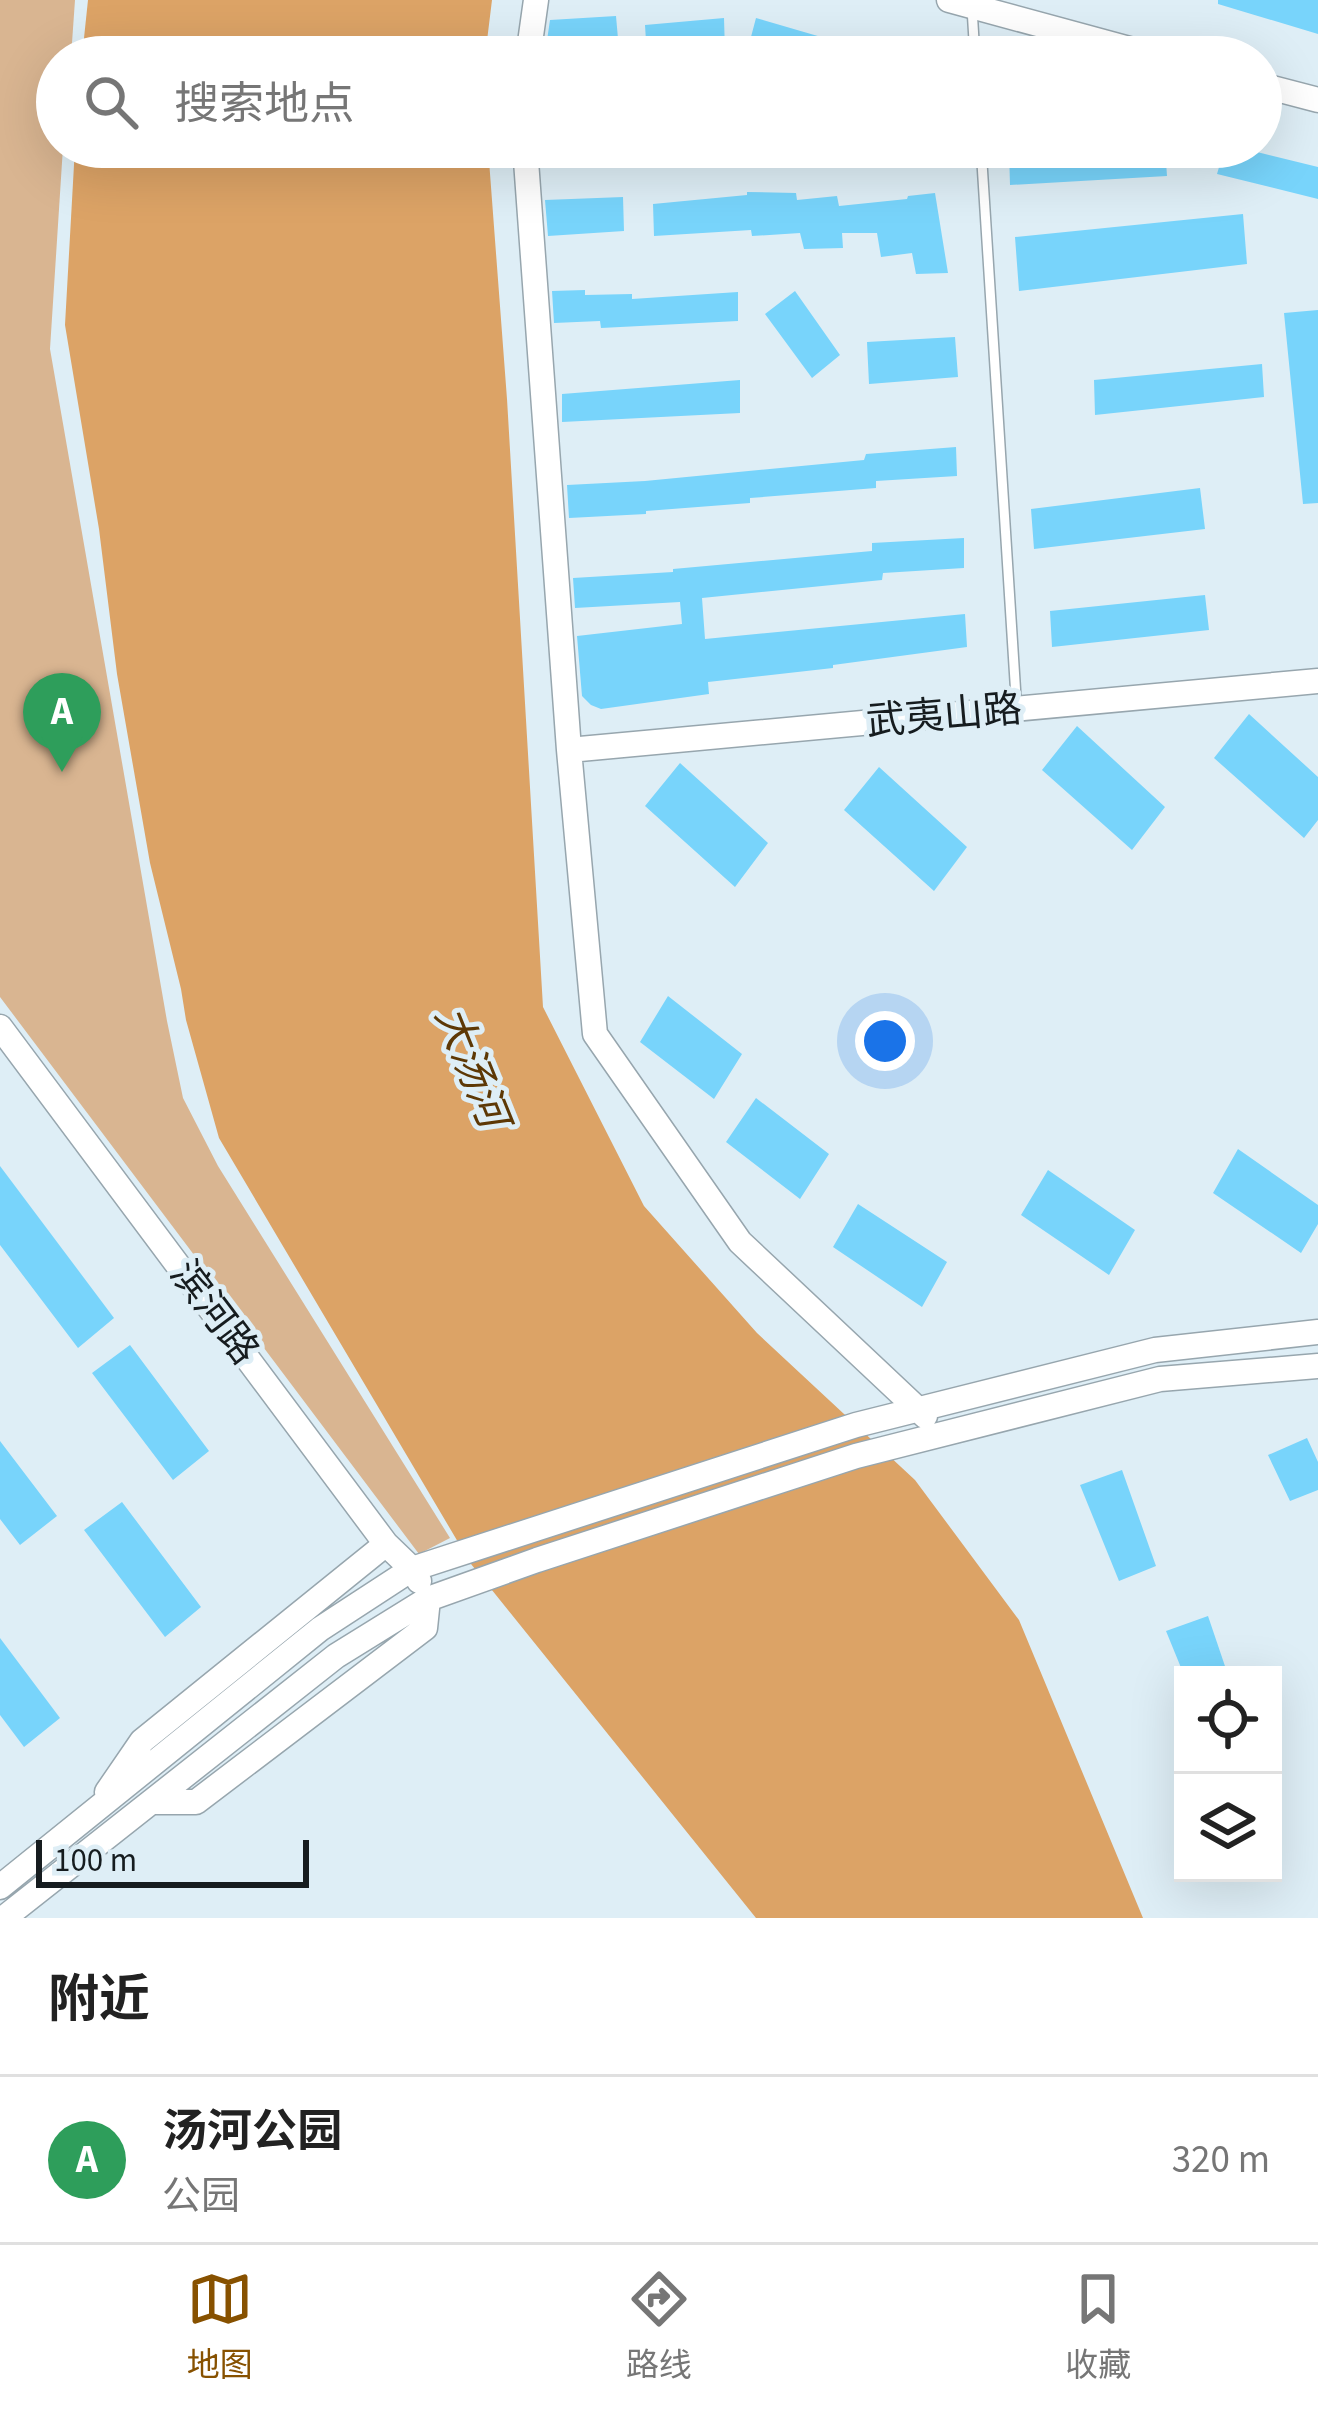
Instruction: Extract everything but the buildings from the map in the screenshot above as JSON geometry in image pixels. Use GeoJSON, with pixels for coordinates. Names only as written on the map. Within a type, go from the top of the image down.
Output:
{"type":"FeatureCollection","features":[{"type":"Feature","properties":{"kind":"street"},"geometry":{"type":"LineString","coordinates":[[531,36],[536,0]]}},
{"type":"Feature","properties":{"kind":"street"},"geometry":{"type":"LineString","coordinates":[[960,3],[1082,36]]}},
{"type":"Feature","properties":{"kind":"street"},"geometry":{"type":"LineString","coordinates":[[1282,91],[1318,100]]}},
{"type":"Feature","properties":{"kind":"street"},"geometry":{"type":"LineString","coordinates":[[527,168],[595,1034],[740,1242],[943,1435]]}},
{"type":"Feature","properties":{"kind":"street","name":"武夷山路"},"geometry":{"type":"LineString","coordinates":[[569,750],[1318,681]]}},
{"type":"Feature","properties":{"kind":"street","name":"滨河路"},"geometry":{"type":"LineString","coordinates":[[0,1027],[386,1544],[412,1569],[428,1599]]}},
{"type":"Feature","properties":{"kind":"street"},"geometry":{"type":"LineString","coordinates":[[0,1887],[320,1629],[412,1569],[856,1425],[1155,1350],[1318,1332]]}},
{"type":"Feature","properties":{"kind":"street"},"geometry":{"type":"LineString","coordinates":[[4,1918],[336,1656],[428,1599],[856,1456],[1160,1379],[1318,1366]]}},
{"type":"Feature","properties":{"kind":"street"},"geometry":{"type":"LineString","coordinates":[[88,1819],[142,1741],[386,1544]]}},
{"type":"Feature","properties":{"kind":"lane"},"geometry":{"type":"LineString","coordinates":[[960,3],[969,36]]}},
{"type":"Feature","properties":{"kind":"lane"},"geometry":{"type":"LineString","coordinates":[[982,168],[1016,697]]}},
{"type":"Feature","properties":{"kind":"shaded area"},"geometry":{"type":"Polygon","coordinates":[[[0,0],[75,0],[72,36],[36,36],[36,168],[62,168],[50,349],[183,1098],[218,1166],[450,1538],[419,1554],[0,997],[0,0]]]}},
{"type":"Feature","properties":{"kind":"water"},"geometry":{"type":"Polygon","coordinates":[[[88,0],[492,0],[488,36],[84,36],[88,0]]]}},
{"type":"Feature","properties":{"kind":"water","name":"大汤河"},"geometry":{"type":"Polygon","coordinates":[[[74,168],[490,168],[543,1007],[644,1206],[757,1333],[915,1480],[1019,1620],[1143,1918],[756,1918],[471,1564],[219,1138],[150,863],[65,325],[74,168]]]}},
{"type":"Feature","properties":{"kind":"place","name":"汤河公园"},"geometry":{"type":"Point","coordinates":[62,772]}}]}
